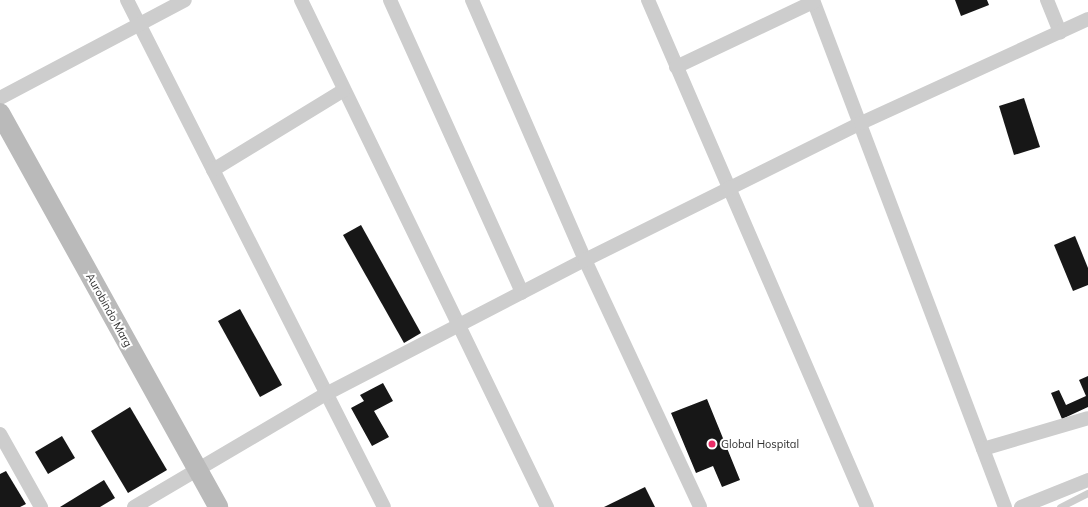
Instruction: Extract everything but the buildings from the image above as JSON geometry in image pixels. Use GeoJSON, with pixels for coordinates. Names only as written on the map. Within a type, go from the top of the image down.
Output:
{"type":"FeatureCollection","features":[{"type":"Feature","properties":{"kind":"street"},"geometry":{"type":"LineString","coordinates":[[127,0],[384,507]]}},
{"type":"Feature","properties":{"kind":"street"},"geometry":{"type":"LineString","coordinates":[[0,98],[185,0]]}},
{"type":"Feature","properties":{"kind":"street"},"geometry":{"type":"LineString","coordinates":[[301,0],[458,327],[548,507]]}},
{"type":"Feature","properties":{"kind":"street"},"geometry":{"type":"LineString","coordinates":[[390,0],[522,293]]}},
{"type":"Feature","properties":{"kind":"street"},"geometry":{"type":"LineString","coordinates":[[648,0],[867,507]]}},
{"type":"Feature","properties":{"kind":"street"},"geometry":{"type":"LineString","coordinates":[[1047,0],[1060,32]]}},
{"type":"Feature","properties":{"kind":"street"},"geometry":{"type":"LineString","coordinates":[[476,1],[585,260],[700,507]]}},
{"type":"Feature","properties":{"kind":"street"},"geometry":{"type":"LineString","coordinates":[[676,67],[813,1],[861,123],[1005,507]]}},
{"type":"Feature","properties":{"kind":"street"},"geometry":{"type":"LineString","coordinates":[[134,507],[326,394],[585,260],[728,187],[861,123],[1088,19]]}},
{"type":"Feature","properties":{"kind":"street"},"geometry":{"type":"LineString","coordinates":[[213,170],[344,90]]}},
{"type":"Feature","properties":{"kind":"street","name":"Aurobindo Marg"},"geometry":{"type":"LineString","coordinates":[[0,113],[218,507]]}},
{"type":"Feature","properties":{"kind":"street"},"geometry":{"type":"LineString","coordinates":[[983,449],[1088,418]]}},
{"type":"Feature","properties":{"kind":"street"},"geometry":{"type":"LineString","coordinates":[[0,434],[41,507]]}},
{"type":"Feature","properties":{"kind":"street"},"geometry":{"type":"LineString","coordinates":[[1021,507],[1088,480]]}},
{"type":"Feature","properties":{"kind":"lane"},"geometry":{"type":"LineString","coordinates":[[1060,507],[1088,493]]}},
{"type":"Feature","properties":{"kind":"place","name":"Global Hospital"},"geometry":{"type":"Point","coordinates":[712,444]}}]}
